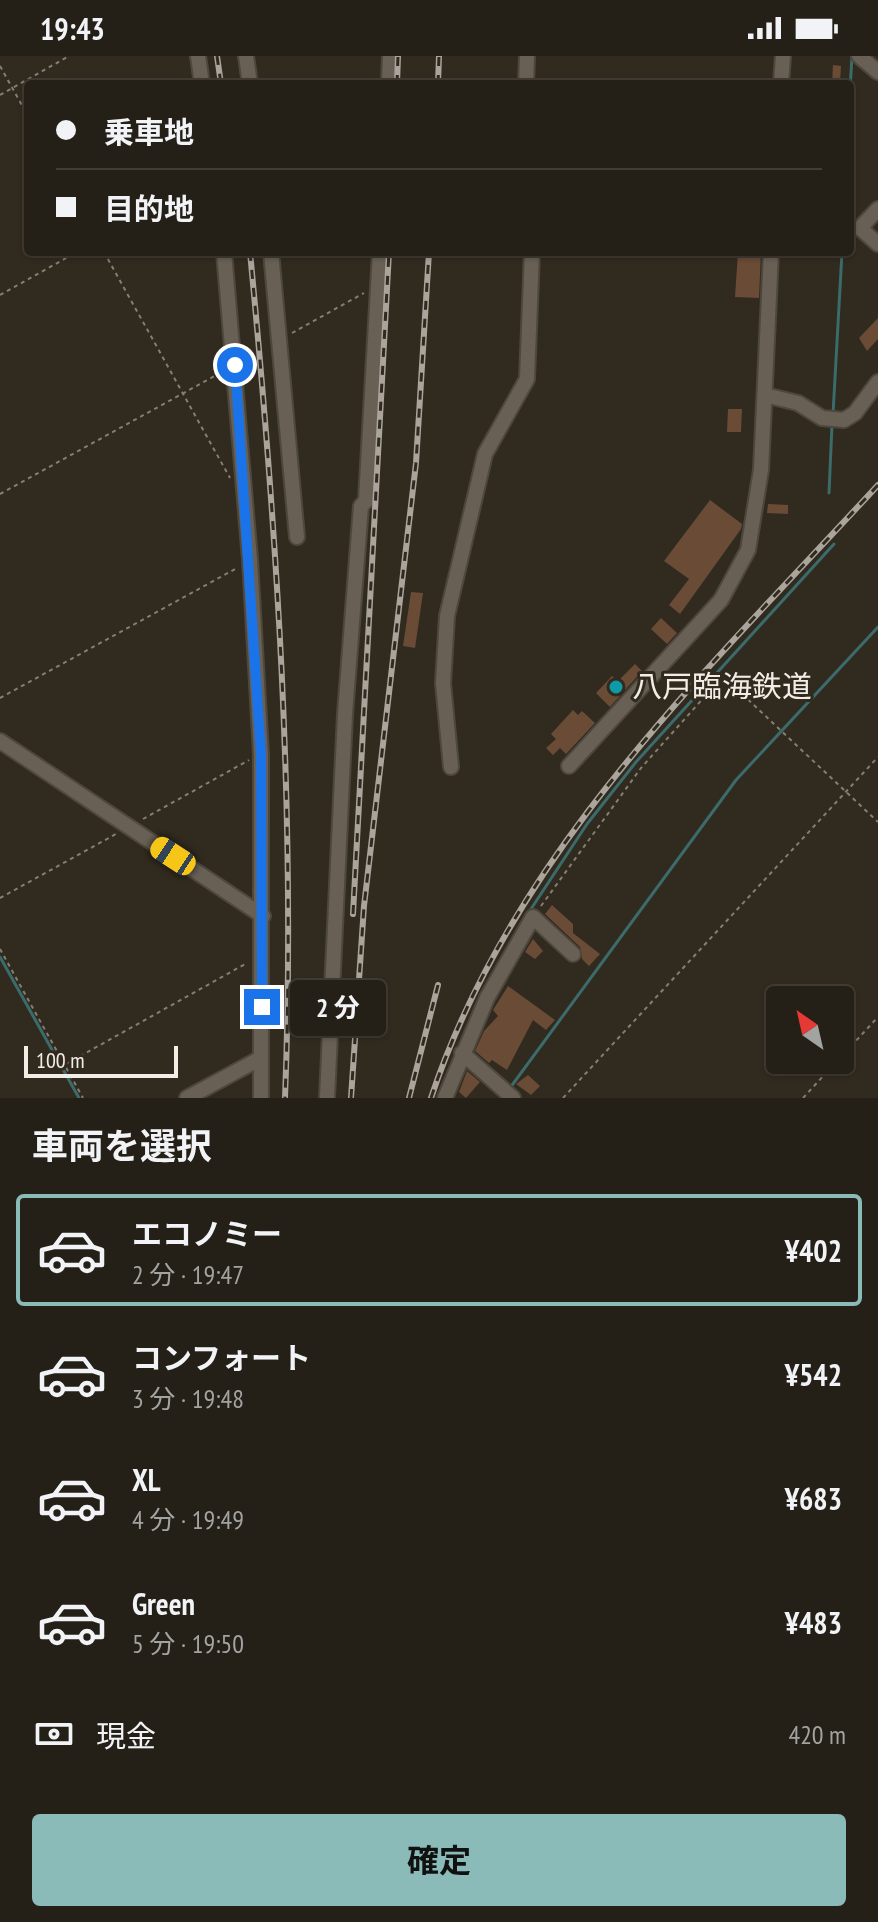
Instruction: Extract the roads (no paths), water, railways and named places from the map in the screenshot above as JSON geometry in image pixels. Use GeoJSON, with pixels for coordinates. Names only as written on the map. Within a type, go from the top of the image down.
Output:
{"type":"FeatureCollection","features":[{"type":"Feature","properties":{"kind":"street"},"geometry":{"type":"LineString","coordinates":[[198,56],[201,80]]}},
{"type":"Feature","properties":{"kind":"street"},"geometry":{"type":"LineString","coordinates":[[246,56],[249,80]]}},
{"type":"Feature","properties":{"kind":"street"},"geometry":{"type":"LineString","coordinates":[[389,80],[390,56]]}},
{"type":"Feature","properties":{"kind":"street"},"geometry":{"type":"LineString","coordinates":[[526,80],[527,56]]}},
{"type":"Feature","properties":{"kind":"street"},"geometry":{"type":"LineString","coordinates":[[781,80],[783,56]]}},
{"type":"Feature","properties":{"kind":"street"},"geometry":{"type":"LineString","coordinates":[[859,56],[878,72]]}},
{"type":"Feature","properties":{"kind":"street"},"geometry":{"type":"LineString","coordinates":[[878,209],[860,228],[878,244]]}},
{"type":"Feature","properties":{"kind":"street"},"geometry":{"type":"LineString","coordinates":[[224,256],[250,560],[261,754],[261,1098]]}},
{"type":"Feature","properties":{"kind":"street"},"geometry":{"type":"LineString","coordinates":[[271,256],[297,537]]}},
{"type":"Feature","properties":{"kind":"street"},"geometry":{"type":"LineString","coordinates":[[327,1098],[345,714],[361,506],[366,501],[380,256]]}},
{"type":"Feature","properties":{"kind":"street"},"geometry":{"type":"LineString","coordinates":[[451,767],[443,683],[447,616],[485,454],[527,379],[532,256]]}},
{"type":"Feature","properties":{"kind":"street"},"geometry":{"type":"LineString","coordinates":[[569,766],[721,600],[733,583],[748,550],[755,525],[771,256]]}},
{"type":"Feature","properties":{"kind":"street"},"geometry":{"type":"LineString","coordinates":[[765,395],[798,403],[822,418],[844,420],[855,413],[878,382]]}},
{"type":"Feature","properties":{"kind":"street"},"geometry":{"type":"LineString","coordinates":[[0,741],[263,916]]}},
{"type":"Feature","properties":{"kind":"street"},"geometry":{"type":"LineString","coordinates":[[445,1098],[487,998],[533,917],[573,954]]}},
{"type":"Feature","properties":{"kind":"street"},"geometry":{"type":"LineString","coordinates":[[462,1053],[513,1098]]}},
{"type":"Feature","properties":{"kind":"street"},"geometry":{"type":"LineString","coordinates":[[187,1098],[261,1058]]}},
{"type":"Feature","properties":{"kind":"waterway"},"geometry":{"type":"LineString","coordinates":[[851,80],[852,56]]}},
{"type":"Feature","properties":{"kind":"waterway"},"geometry":{"type":"LineString","coordinates":[[833,414],[842,256]]}},
{"type":"Feature","properties":{"kind":"waterway"},"geometry":{"type":"LineString","coordinates":[[829,493],[832,425]]}},
{"type":"Feature","properties":{"kind":"waterway"},"geometry":{"type":"LineString","coordinates":[[527,915],[587,824],[636,762],[834,544]]}},
{"type":"Feature","properties":{"kind":"waterway"},"geometry":{"type":"LineString","coordinates":[[510,1088],[736,780],[878,627]]}},
{"type":"Feature","properties":{"kind":"waterway"},"geometry":{"type":"LineString","coordinates":[[497,967],[511,942]]}},
{"type":"Feature","properties":{"kind":"waterway"},"geometry":{"type":"LineString","coordinates":[[0,957],[79,1098]]}},
{"type":"Feature","properties":{"kind":"waterway"},"geometry":{"type":"LineString","coordinates":[[442,1087],[478,1002]]}},
{"type":"Feature","properties":{"kind":"railway"},"geometry":{"type":"LineString","coordinates":[[217,56],[220,80]]}},
{"type":"Feature","properties":{"kind":"railway"},"geometry":{"type":"LineString","coordinates":[[397,80],[398,56]]}},
{"type":"Feature","properties":{"kind":"railway"},"geometry":{"type":"LineString","coordinates":[[438,80],[439,56]]}},
{"type":"Feature","properties":{"kind":"railway"},"geometry":{"type":"LineString","coordinates":[[250,256],[282,674],[288,886],[285,1098]]}},
{"type":"Feature","properties":{"kind":"railway"},"geometry":{"type":"LineString","coordinates":[[353,914],[389,256]]}},
{"type":"Feature","properties":{"kind":"railway"},"geometry":{"type":"LineString","coordinates":[[351,1098],[364,906],[416,463],[429,256]]}},
{"type":"Feature","properties":{"kind":"railway"},"geometry":{"type":"LineString","coordinates":[[431,1098],[466,1009],[511,925],[563,845],[621,769],[683,696],[878,485]]}},
{"type":"Feature","properties":{"kind":"railway"},"geometry":{"type":"LineString","coordinates":[[409,1098],[438,985]]}},
{"type":"Feature","properties":{"kind":"place","name":"八戸臨海鉄道"},"geometry":{"type":"Point","coordinates":[616,687]}}]}
